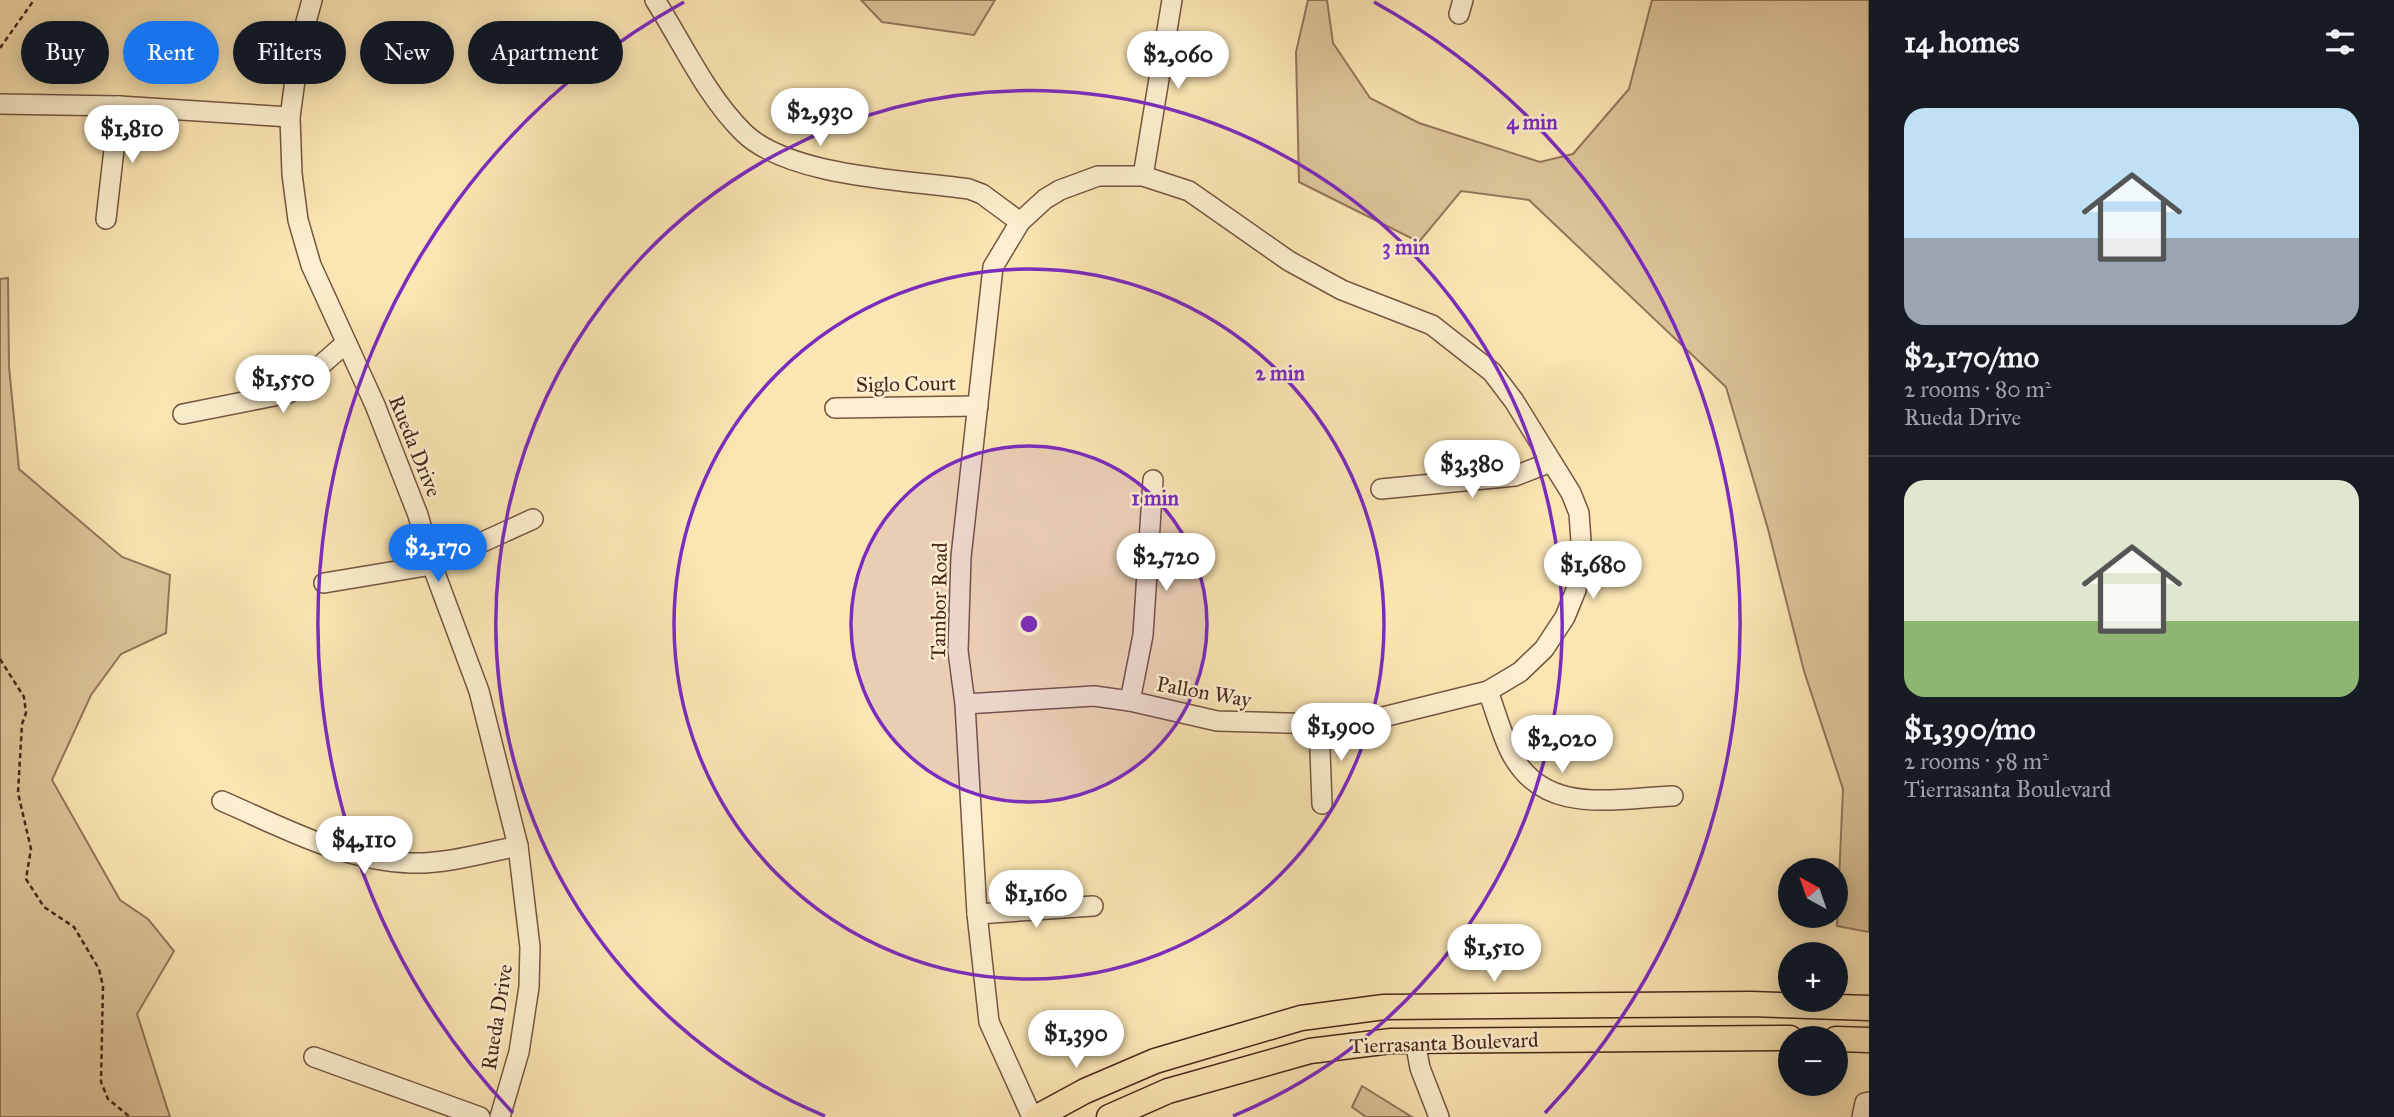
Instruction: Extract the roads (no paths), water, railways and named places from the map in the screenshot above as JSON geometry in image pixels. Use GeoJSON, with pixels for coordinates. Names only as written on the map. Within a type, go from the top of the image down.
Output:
{"type":"FeatureCollection","features":[{"type":"Feature","properties":{"kind":"main road","name":"Tierrasanta Boulevard"},"geometry":{"type":"LineString","coordinates":[[1034,1117],[1154,1060],[1301,1018],[1329,1014],[1411,1007],[1751,1004],[1869,1007]]}},
{"type":"Feature","properties":{"kind":"main road","name":"Tierrasanta Boulevard"},"geometry":{"type":"LineString","coordinates":[[1109,1117],[1168,1091],[1310,1051],[1415,1041],[1778,1038]]}},
{"type":"Feature","properties":{"kind":"main road"},"geometry":{"type":"LineString","coordinates":[[1848,1039],[1869,1040]]}},
{"type":"Feature","properties":{"kind":"street","name":"Rueda Drive"},"geometry":{"type":"LineString","coordinates":[[312,0],[298,56],[290,117],[292,174],[298,220],[311,265],[418,515],[432,565],[479,691],[518,846],[530,947],[529,987],[519,1052],[500,1117]]}},
{"type":"Feature","properties":{"kind":"street"},"geometry":{"type":"LineString","coordinates":[[655,0],[719,103],[745,134],[770,151],[818,169],[969,189],[982,194],[1020,222]]}},
{"type":"Feature","properties":{"kind":"street"},"geometry":{"type":"LineString","coordinates":[[1143,176],[1172,0]]}},
{"type":"Feature","properties":{"kind":"street"},"geometry":{"type":"LineString","coordinates":[[0,104],[119,106],[290,117]]}},
{"type":"Feature","properties":{"kind":"street"},"geometry":{"type":"LineString","coordinates":[[106,219],[119,106]]}},
{"type":"Feature","properties":{"kind":"street","name":"Tambor Road"},"geometry":{"type":"LineString","coordinates":[[1034,1117],[989,1022],[977,914],[965,704],[958,651],[961,556],[993,267],[1020,222],[1060,190],[1098,176],[1143,176]]}},
{"type":"Feature","properties":{"kind":"street","name":"Pallon Way"},"geometry":{"type":"LineString","coordinates":[[965,704],[1094,696],[1130,701],[1217,722],[1363,722],[1488,691],[1520,671],[1544,649],[1565,617],[1576,590],[1583,556],[1579,513],[1514,401],[1492,372],[1432,325],[1342,289],[1289,261],[1189,191],[1143,176]]}},
{"type":"Feature","properties":{"kind":"street"},"geometry":{"type":"LineString","coordinates":[[183,414],[289,393],[346,343]]}},
{"type":"Feature","properties":{"kind":"street","name":"Siglo Court"},"geometry":{"type":"LineString","coordinates":[[835,408],[978,406]]}},
{"type":"Feature","properties":{"kind":"street"},"geometry":{"type":"LineString","coordinates":[[1381,489],[1515,476],[1551,462]]}},
{"type":"Feature","properties":{"kind":"street"},"geometry":{"type":"LineString","coordinates":[[1130,701],[1143,635],[1153,480]]}},
{"type":"Feature","properties":{"kind":"street"},"geometry":{"type":"LineString","coordinates":[[324,583],[432,565],[533,519]]}},
{"type":"Feature","properties":{"kind":"street"},"geometry":{"type":"LineString","coordinates":[[1488,691],[1511,752],[1530,778],[1545,791],[1571,799],[1673,796]]}},
{"type":"Feature","properties":{"kind":"street"},"geometry":{"type":"LineString","coordinates":[[1319,724],[1322,804]]}},
{"type":"Feature","properties":{"kind":"street"},"geometry":{"type":"LineString","coordinates":[[222,801],[348,853],[410,863],[440,861],[518,846]]}},
{"type":"Feature","properties":{"kind":"street"},"geometry":{"type":"LineString","coordinates":[[977,914],[1093,906]]}},
{"type":"Feature","properties":{"kind":"street"},"geometry":{"type":"LineString","coordinates":[[1415,1041],[1420,1068],[1439,1117]]}},
{"type":"Feature","properties":{"kind":"street"},"geometry":{"type":"LineString","coordinates":[[314,1057],[480,1117]]}},
{"type":"Feature","properties":{"kind":"street"},"geometry":{"type":"LineString","coordinates":[[1862,1117],[1865,1102],[1869,1102]]}}]}
